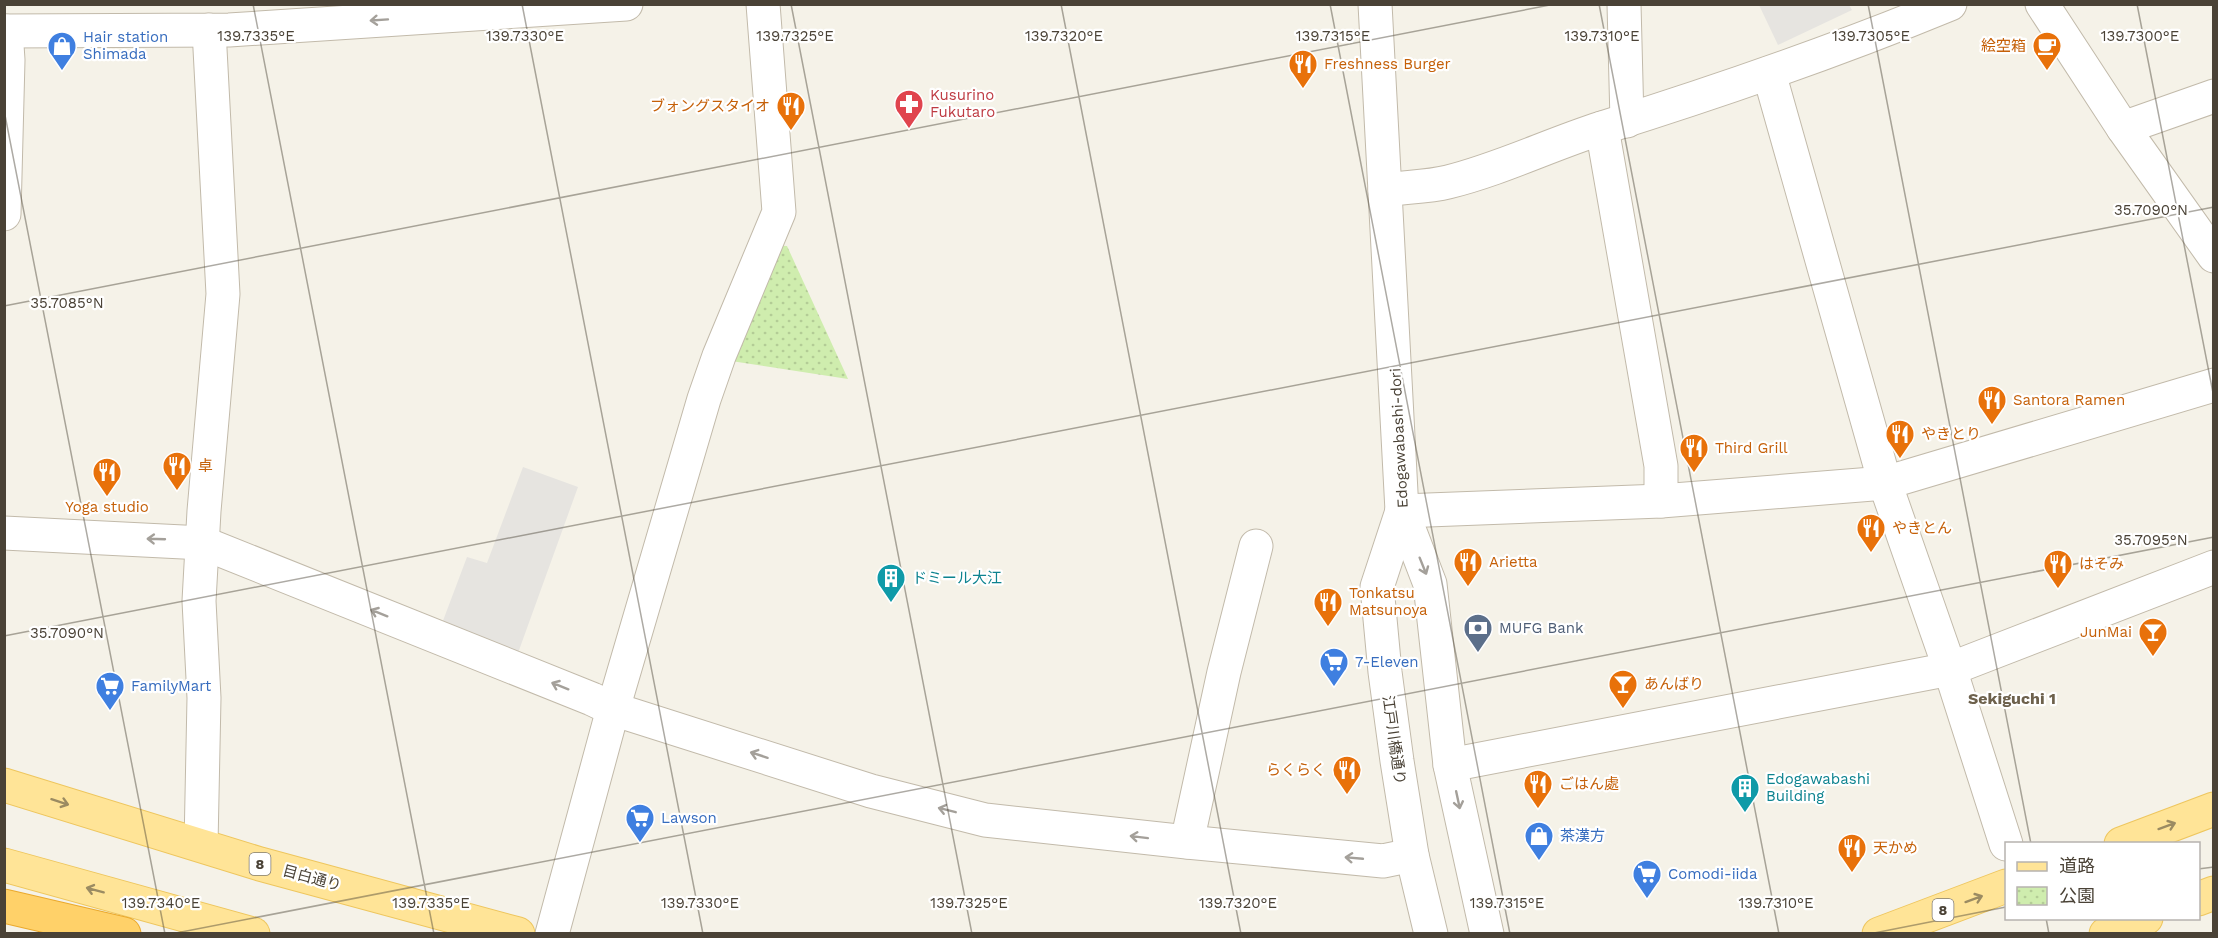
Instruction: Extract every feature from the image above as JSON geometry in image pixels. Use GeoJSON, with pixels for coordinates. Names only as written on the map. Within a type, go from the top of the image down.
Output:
{"type":"FeatureCollection","features":[{"type":"Feature","properties":{"kind":"highway"},"geometry":{"type":"LineString","coordinates":[[4,906],[124,933]]}},
{"type":"Feature","properties":{"kind":"main road","name":"目白通り"},"geometry":{"type":"LineString","coordinates":[[4,784],[260,864],[518,933]]}},
{"type":"Feature","properties":{"kind":"main road"},"geometry":{"type":"LineString","coordinates":[[2124,842],[2214,809]]}},
{"type":"Feature","properties":{"kind":"main road"},"geometry":{"type":"LineString","coordinates":[[4,865],[253,933]]}},
{"type":"Feature","properties":{"kind":"main road","name":"8"},"geometry":{"type":"LineString","coordinates":[[1879,933],[2005,887]]}},
{"type":"Feature","properties":{"kind":"main road"},"geometry":{"type":"LineString","coordinates":[[2200,899],[2214,893]]}},
{"type":"Feature","properties":{"kind":"main road"},"geometry":{"type":"LineString","coordinates":[[2106,933],[2141,920]]}},
{"type":"Feature","properties":{"kind":"street"},"geometry":{"type":"LineString","coordinates":[[4,214],[8,60],[5,31],[417,11],[626,4]]}},
{"type":"Feature","properties":{"kind":"street"},"geometry":{"type":"LineString","coordinates":[[552,933],[614,709],[705,399],[719,356],[778,212],[763,4]]}},
{"type":"Feature","properties":{"kind":"street","name":"Edogawabashi-dori"},"geometry":{"type":"LineString","coordinates":[[1375,4],[1402,512],[1430,584],[1450,765],[1487,933]]}},
{"type":"Feature","properties":{"kind":"street"},"geometry":{"type":"LineString","coordinates":[[1624,4],[1615,125],[1661,466],[1661,501]]}},
{"type":"Feature","properties":{"kind":"street"},"geometry":{"type":"LineString","coordinates":[[1384,189],[1446,183],[1874,36],[1950,4]]}},
{"type":"Feature","properties":{"kind":"street"},"geometry":{"type":"LineString","coordinates":[[2042,4],[2123,128],[2214,256]]}},
{"type":"Feature","properties":{"kind":"street"},"geometry":{"type":"LineString","coordinates":[[201,845],[204,698],[199,601],[223,294],[223,22]]}},
{"type":"Feature","properties":{"kind":"street"},"geometry":{"type":"LineString","coordinates":[[1769,73],[1885,483],[1950,669],[2006,842]]}},
{"type":"Feature","properties":{"kind":"street"},"geometry":{"type":"LineString","coordinates":[[2123,128],[2214,96]]}},
{"type":"Feature","properties":{"kind":"street"},"geometry":{"type":"LineString","coordinates":[[1402,512],[1661,501],[1885,483],[2214,385]]}},
{"type":"Feature","properties":{"kind":"street","name":"江戸川橋通り"},"geometry":{"type":"LineString","coordinates":[[1402,512],[1377,587],[1385,672],[1412,855],[1431,933]]}},
{"type":"Feature","properties":{"kind":"street"},"geometry":{"type":"LineString","coordinates":[[4,533],[203,543],[582,694],[614,709],[871,791],[985,820],[1383,861],[1412,855]]}},
{"type":"Feature","properties":{"kind":"street"},"geometry":{"type":"LineString","coordinates":[[1187,842],[1224,672],[1256,546]]}},
{"type":"Feature","properties":{"kind":"street"},"geometry":{"type":"LineString","coordinates":[[1450,765],[1950,669],[2214,567]]}},
{"type":"Feature","properties":{"kind":"green space"},"geometry":{"type":"Polygon","coordinates":[[[768,245],[787,246],[848,379],[731,361],[768,245]]]}},
{"type":"Feature","properties":{"kind":"shaded area"},"geometry":{"type":"Polygon","coordinates":[[[1759,5],[1849,5],[1852,10],[1778,45],[1759,5]]]}},
{"type":"Feature","properties":{"kind":"shaded area"},"geometry":{"type":"Polygon","coordinates":[[[523,467],[578,487],[518,653],[441,626],[467,557],[487,563],[523,467]]]}},
{"type":"Feature","properties":{"kind":"place","name":"Hair station Shimada"},"geometry":{"type":"Point","coordinates":[62,72]}},
{"type":"Feature","properties":{"kind":"place","name":"絵空箱"},"geometry":{"type":"Point","coordinates":[2047,72]}},
{"type":"Feature","properties":{"kind":"place","name":"Freshness Burger"},"geometry":{"type":"Point","coordinates":[1303,90]}},
{"type":"Feature","properties":{"kind":"place","name":"Kusurino Fukutaro"},"geometry":{"type":"Point","coordinates":[909,130]}},
{"type":"Feature","properties":{"kind":"place","name":"ブォングスタイオ"},"geometry":{"type":"Point","coordinates":[791,132]}},
{"type":"Feature","properties":{"kind":"place","name":"Santora Ramen"},"geometry":{"type":"Point","coordinates":[1992,426]}},
{"type":"Feature","properties":{"kind":"place","name":"やきとり"},"geometry":{"type":"Point","coordinates":[1900,460]}},
{"type":"Feature","properties":{"kind":"place","name":"Third Grill"},"geometry":{"type":"Point","coordinates":[1694,474]}},
{"type":"Feature","properties":{"kind":"place","name":"卓"},"geometry":{"type":"Point","coordinates":[177,492]}},
{"type":"Feature","properties":{"kind":"place","name":"Yoga studio"},"geometry":{"type":"Point","coordinates":[107,498]}},
{"type":"Feature","properties":{"kind":"place","name":"やきとん"},"geometry":{"type":"Point","coordinates":[1871,554]}},
{"type":"Feature","properties":{"kind":"place","name":"Arietta"},"geometry":{"type":"Point","coordinates":[1468,588]}},
{"type":"Feature","properties":{"kind":"place","name":"はそみ"},"geometry":{"type":"Point","coordinates":[2058,590]}},
{"type":"Feature","properties":{"kind":"place","name":"ドミール大江"},"geometry":{"type":"Point","coordinates":[891,604]}},
{"type":"Feature","properties":{"kind":"place","name":"Tonkatsu Matsunoya"},"geometry":{"type":"Point","coordinates":[1328,628]}},
{"type":"Feature","properties":{"kind":"place","name":"MUFG Bank"},"geometry":{"type":"Point","coordinates":[1478,654]}},
{"type":"Feature","properties":{"kind":"place","name":"JunMai"},"geometry":{"type":"Point","coordinates":[2153,658]}},
{"type":"Feature","properties":{"kind":"place","name":"7-Eleven"},"geometry":{"type":"Point","coordinates":[1334,688]}},
{"type":"Feature","properties":{"kind":"place","name":"あんばり"},"geometry":{"type":"Point","coordinates":[1623,710]}},
{"type":"Feature","properties":{"kind":"place","name":"FamilyMart"},"geometry":{"type":"Point","coordinates":[110,712]}},
{"type":"Feature","properties":{"kind":"place","name":"らくらく"},"geometry":{"type":"Point","coordinates":[1347,796]}},
{"type":"Feature","properties":{"kind":"place","name":"ごはん處"},"geometry":{"type":"Point","coordinates":[1538,810]}},
{"type":"Feature","properties":{"kind":"place","name":"Edogawabashi Building"},"geometry":{"type":"Point","coordinates":[1745,814]}},
{"type":"Feature","properties":{"kind":"place","name":"Lawson"},"geometry":{"type":"Point","coordinates":[640,844]}},
{"type":"Feature","properties":{"kind":"place","name":"茶漢方"},"geometry":{"type":"Point","coordinates":[1539,862]}},
{"type":"Feature","properties":{"kind":"place","name":"天かめ"},"geometry":{"type":"Point","coordinates":[1852,874]}},
{"type":"Feature","properties":{"kind":"place","name":"Comodi-iida"},"geometry":{"type":"Point","coordinates":[1647,900]}},
{"type":"Feature","properties":{"kind":"district","name":"Sekiguchi 1"},"geometry":{"type":"Point","coordinates":[2012,698]}}]}
